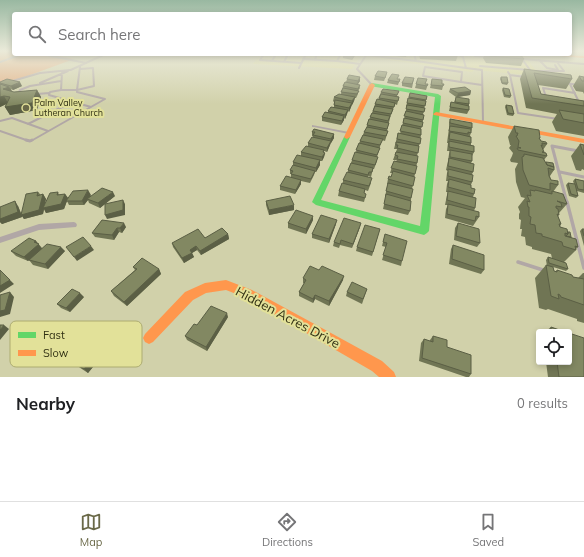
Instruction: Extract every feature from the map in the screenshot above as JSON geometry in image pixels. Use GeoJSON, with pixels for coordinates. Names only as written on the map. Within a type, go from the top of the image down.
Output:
{"type":"FeatureCollection","features":[{"type":"Feature","properties":{"kind":"main road"},"geometry":{"type":"LineString","coordinates":[[372,85],[438,96],[436,114],[424,231],[316,202],[372,85]]}},
{"type":"Feature","properties":{"kind":"main road"},"geometry":{"type":"LineString","coordinates":[[436,114],[584,141]]}},
{"type":"Feature","properties":{"kind":"main road","name":"Hidden Acres Drive"},"geometry":{"type":"LineString","coordinates":[[149,338],[190,296],[205,288],[226,286],[248,293],[327,337],[377,366],[389,377]]}},
{"type":"Feature","properties":{"kind":"street"},"geometry":{"type":"LineString","coordinates":[[70,70],[75,69]]}},
{"type":"Feature","properties":{"kind":"street"},"geometry":{"type":"LineString","coordinates":[[314,126],[349,133]]}},
{"type":"Feature","properties":{"kind":"street"},"geometry":{"type":"LineString","coordinates":[[0,240],[39,227],[74,225]]}},
{"type":"Feature","properties":{"kind":"lane"},"geometry":{"type":"LineString","coordinates":[[77,90],[80,69]]}},
{"type":"Feature","properties":{"kind":"lane"},"geometry":{"type":"LineString","coordinates":[[35,94],[61,90],[77,90],[94,86],[93,69]]}},
{"type":"Feature","properties":{"kind":"lane"},"geometry":{"type":"LineString","coordinates":[[357,69],[358,72],[372,85]]}},
{"type":"Feature","properties":{"kind":"lane"},"geometry":{"type":"LineString","coordinates":[[425,69],[423,76],[482,85]]}},
{"type":"Feature","properties":{"kind":"lane"},"geometry":{"type":"LineString","coordinates":[[437,69],[462,72],[461,82]]}},
{"type":"Feature","properties":{"kind":"lane"},"geometry":{"type":"LineString","coordinates":[[471,69],[482,70],[482,122]]}},
{"type":"Feature","properties":{"kind":"lane"},"geometry":{"type":"LineString","coordinates":[[512,69],[564,71],[564,69]]}},
{"type":"Feature","properties":{"kind":"lane"},"geometry":{"type":"LineString","coordinates":[[547,69],[558,70],[557,69]]}},
{"type":"Feature","properties":{"kind":"lane"},"geometry":{"type":"LineString","coordinates":[[36,85],[70,70]]}},
{"type":"Feature","properties":{"kind":"lane"},"geometry":{"type":"LineString","coordinates":[[5,84],[40,73],[70,70]]}},
{"type":"Feature","properties":{"kind":"lane"},"geometry":{"type":"LineString","coordinates":[[530,70],[532,74]]}},
{"type":"Feature","properties":{"kind":"lane"},"geometry":{"type":"LineString","coordinates":[[508,72],[510,75],[518,113],[561,120]]}},
{"type":"Feature","properties":{"kind":"lane"},"geometry":{"type":"LineString","coordinates":[[61,90],[62,73]]}},
{"type":"Feature","properties":{"kind":"lane"},"geometry":{"type":"LineString","coordinates":[[510,75],[525,77]]}},
{"type":"Feature","properties":{"kind":"lane"},"geometry":{"type":"LineString","coordinates":[[20,96],[18,94],[21,89],[61,81]]}},
{"type":"Feature","properties":{"kind":"lane"},"geometry":{"type":"LineString","coordinates":[[562,82],[584,86]]}},
{"type":"Feature","properties":{"kind":"lane"},"geometry":{"type":"LineString","coordinates":[[570,84],[580,104]]}},
{"type":"Feature","properties":{"kind":"lane"},"geometry":{"type":"LineString","coordinates":[[548,103],[543,88],[575,93]]}},
{"type":"Feature","properties":{"kind":"lane"},"geometry":{"type":"LineString","coordinates":[[0,131],[30,141],[105,99],[77,92],[77,90]]}},
{"type":"Feature","properties":{"kind":"lane"},"geometry":{"type":"LineString","coordinates":[[49,93],[50,96],[91,107]]}},
{"type":"Feature","properties":{"kind":"lane"},"geometry":{"type":"LineString","coordinates":[[28,124],[72,102]]}},
{"type":"Feature","properties":{"kind":"lane"},"geometry":{"type":"LineString","coordinates":[[0,121],[12,118],[48,131]]}},
{"type":"Feature","properties":{"kind":"lane"},"geometry":{"type":"LineString","coordinates":[[584,152],[552,146],[584,268]]}},
{"type":"Feature","properties":{"kind":"lane"},"geometry":{"type":"LineString","coordinates":[[560,172],[584,177]]}},
{"type":"Feature","properties":{"kind":"lane"},"geometry":{"type":"LineString","coordinates":[[518,262],[548,271]]}},
{"type":"Feature","properties":{"kind":"shaded area"},"geometry":{"type":"Polygon","coordinates":[[[0,69],[48,69],[0,86],[0,69]]]}},
{"type":"Feature","properties":{"kind":"shaded area"},"geometry":{"type":"Polygon","coordinates":[[[448,69],[534,69],[540,76],[474,70],[472,72],[448,69]]]}},
{"type":"Feature","properties":{"kind":"building"},"geometry":{"type":"Polygon","coordinates":[[[524,69],[571,75],[572,79],[534,73],[541,94],[584,101],[584,106],[532,98],[524,69]]]}},
{"type":"Feature","properties":{"kind":"building"},"geometry":{"type":"Polygon","coordinates":[[[378,71],[387,72],[385,78],[375,76],[378,71]]]}},
{"type":"Feature","properties":{"kind":"building"},"geometry":{"type":"Polygon","coordinates":[[[392,74],[399,75],[397,79],[400,79],[399,82],[388,80],[392,74]]]}},
{"type":"Feature","properties":{"kind":"building"},"geometry":{"type":"Polygon","coordinates":[[[349,75],[360,77],[358,81],[347,79],[349,75]]]}},
{"type":"Feature","properties":{"kind":"building"},"geometry":{"type":"Polygon","coordinates":[[[579,76],[584,77],[584,81],[582,81],[579,76]]]}},
{"type":"Feature","properties":{"kind":"building"},"geometry":{"type":"Polygon","coordinates":[[[405,77],[414,78],[412,84],[402,83],[405,77]]]}},
{"type":"Feature","properties":{"kind":"building"},"geometry":{"type":"Polygon","coordinates":[[[501,77],[507,77],[508,83],[502,83],[501,77]]]}},
{"type":"Feature","properties":{"kind":"building"},"geometry":{"type":"Polygon","coordinates":[[[418,78],[427,79],[425,84],[428,84],[427,86],[416,84],[418,78]]]}},
{"type":"Feature","properties":{"kind":"building"},"geometry":{"type":"Polygon","coordinates":[[[7,79],[20,82],[11,86],[0,83],[7,79]]]}},
{"type":"Feature","properties":{"kind":"building"},"geometry":{"type":"Polygon","coordinates":[[[432,79],[442,80],[442,84],[444,84],[443,86],[431,85],[432,79]]]}},
{"type":"Feature","properties":{"kind":"building"},"geometry":{"type":"Polygon","coordinates":[[[345,82],[360,85],[358,89],[343,86],[345,82]]]}},
{"type":"Feature","properties":{"kind":"building"},"geometry":{"type":"Polygon","coordinates":[[[0,84],[9,87],[3,89],[14,92],[37,90],[32,103],[5,107],[10,97],[0,97],[0,84]]]}},
{"type":"Feature","properties":{"kind":"building"},"geometry":{"type":"Polygon","coordinates":[[[465,87],[471,91],[458,93],[450,89],[465,87]]]}},
{"type":"Feature","properties":{"kind":"building"},"geometry":{"type":"Polygon","coordinates":[[[343,88],[359,91],[357,94],[341,92],[343,88]]]}},
{"type":"Feature","properties":{"kind":"building"},"geometry":{"type":"Polygon","coordinates":[[[503,88],[509,89],[511,96],[505,95],[503,88]]]}},
{"type":"Feature","properties":{"kind":"building"},"geometry":{"type":"Polygon","coordinates":[[[383,89],[399,91],[397,95],[381,92],[383,89]]]}},
{"type":"Feature","properties":{"kind":"building"},"geometry":{"type":"Polygon","coordinates":[[[410,93],[427,96],[426,100],[409,97],[410,93]]]}},
{"type":"Feature","properties":{"kind":"building"},"geometry":{"type":"Polygon","coordinates":[[[339,94],[355,97],[352,101],[334,97],[339,94]]]}},
{"type":"Feature","properties":{"kind":"building"},"geometry":{"type":"Polygon","coordinates":[[[381,94],[399,97],[398,101],[379,98],[381,94]]]}},
{"type":"Feature","properties":{"kind":"building"},"geometry":{"type":"Polygon","coordinates":[[[456,97],[469,99],[469,104],[455,102],[456,97]]]}},
{"type":"Feature","properties":{"kind":"building"},"geometry":{"type":"Polygon","coordinates":[[[408,98],[426,101],[425,106],[407,103],[408,98]]]}},
{"type":"Feature","properties":{"kind":"building"},"geometry":{"type":"Polygon","coordinates":[[[377,99],[395,103],[394,107],[375,104],[377,99]]]}},
{"type":"Feature","properties":{"kind":"building"},"geometry":{"type":"Polygon","coordinates":[[[335,100],[352,103],[349,108],[334,105],[335,100]]]}},
{"type":"Feature","properties":{"kind":"building"},"geometry":{"type":"Polygon","coordinates":[[[451,102],[469,106],[469,110],[450,107],[451,102]]]}},
{"type":"Feature","properties":{"kind":"building"},"geometry":{"type":"Polygon","coordinates":[[[407,105],[425,108],[424,112],[406,109],[407,105]]]}},
{"type":"Feature","properties":{"kind":"building"},"geometry":{"type":"Polygon","coordinates":[[[506,105],[512,106],[514,114],[508,113],[506,105]]]}},
{"type":"Feature","properties":{"kind":"building"},"geometry":{"type":"Polygon","coordinates":[[[375,106],[393,109],[391,114],[373,111],[375,106]]]}},
{"type":"Feature","properties":{"kind":"building"},"geometry":{"type":"Polygon","coordinates":[[[331,107],[348,110],[345,115],[328,111],[331,107]]]}},
{"type":"Feature","properties":{"kind":"building"},"geometry":{"type":"Polygon","coordinates":[[[559,110],[584,114],[584,123],[563,119],[559,110]]]}},
{"type":"Feature","properties":{"kind":"building"},"geometry":{"type":"Polygon","coordinates":[[[406,111],[424,115],[423,120],[404,116],[406,111]]]}},
{"type":"Feature","properties":{"kind":"building"},"geometry":{"type":"Polygon","coordinates":[[[325,112],[344,116],[342,121],[322,117],[325,112]]]}},
{"type":"Feature","properties":{"kind":"building"},"geometry":{"type":"Polygon","coordinates":[[[372,113],[390,116],[388,121],[370,117],[372,113]]]}},
{"type":"Feature","properties":{"kind":"building"},"geometry":{"type":"Polygon","coordinates":[[[404,118],[423,122],[422,127],[403,123],[404,118]]]}},
{"type":"Feature","properties":{"kind":"building"},"geometry":{"type":"Polygon","coordinates":[[[369,119],[389,123],[387,129],[367,125],[369,119]]]}},
{"type":"Feature","properties":{"kind":"building"},"geometry":{"type":"Polygon","coordinates":[[[450,119],[472,123],[472,128],[450,123],[450,119]]]}},
{"type":"Feature","properties":{"kind":"building"},"geometry":{"type":"Polygon","coordinates":[[[402,125],[421,129],[421,135],[400,131],[402,125]]]}},
{"type":"Feature","properties":{"kind":"building"},"geometry":{"type":"Polygon","coordinates":[[[450,126],[471,129],[471,133],[468,132],[468,134],[449,131],[450,126]]]}},
{"type":"Feature","properties":{"kind":"building"},"geometry":{"type":"Polygon","coordinates":[[[514,126],[539,130],[539,138],[547,144],[542,143],[542,146],[541,145],[544,152],[542,152],[546,153],[547,156],[518,150],[517,148],[521,148],[518,147],[519,141],[516,136],[518,133],[516,133],[514,126]]]}},
{"type":"Feature","properties":{"kind":"building"},"geometry":{"type":"Polygon","coordinates":[[[367,127],[388,131],[386,136],[364,132],[367,127]]]}},
{"type":"Feature","properties":{"kind":"building"},"geometry":{"type":"Polygon","coordinates":[[[314,129],[334,134],[331,139],[313,135],[315,132],[312,132],[314,129]]]}},
{"type":"Feature","properties":{"kind":"building"},"geometry":{"type":"Polygon","coordinates":[[[450,132],[471,137],[471,143],[449,139],[450,132]]]}},
{"type":"Feature","properties":{"kind":"building"},"geometry":{"type":"Polygon","coordinates":[[[398,133],[421,138],[420,144],[397,139],[398,133]]]}},
{"type":"Feature","properties":{"kind":"building"},"geometry":{"type":"Polygon","coordinates":[[[363,135],[383,139],[380,145],[360,141],[363,135]]]}},
{"type":"Feature","properties":{"kind":"building"},"geometry":{"type":"Polygon","coordinates":[[[312,137],[331,141],[327,148],[308,143],[312,137]]]}},
{"type":"Feature","properties":{"kind":"building"},"geometry":{"type":"Polygon","coordinates":[[[449,141],[474,146],[474,152],[449,147],[449,141]]]}},
{"type":"Feature","properties":{"kind":"building"},"geometry":{"type":"Polygon","coordinates":[[[396,142],[419,146],[418,153],[397,148],[398,145],[396,145],[396,142]]]}},
{"type":"Feature","properties":{"kind":"building"},"geometry":{"type":"Polygon","coordinates":[[[359,143],[380,148],[377,155],[356,150],[359,143]]]}},
{"type":"Feature","properties":{"kind":"building"},"geometry":{"type":"Polygon","coordinates":[[[580,144],[584,145],[584,155],[580,144]]]}},
{"type":"Feature","properties":{"kind":"building"},"geometry":{"type":"Polygon","coordinates":[[[306,146],[324,150],[323,152],[325,153],[322,157],[301,152],[306,146]]]}},
{"type":"Feature","properties":{"kind":"building"},"geometry":{"type":"Polygon","coordinates":[[[450,150],[472,154],[472,161],[450,157],[450,150]]]}},
{"type":"Feature","properties":{"kind":"building"},"geometry":{"type":"Polygon","coordinates":[[[355,152],[378,157],[375,165],[352,160],[355,152]]]}},
{"type":"Feature","properties":{"kind":"building"},"geometry":{"type":"Polygon","coordinates":[[[396,152],[418,156],[417,163],[397,159],[398,156],[395,155],[396,152]]]}},
{"type":"Feature","properties":{"kind":"building"},"geometry":{"type":"Polygon","coordinates":[[[524,154],[543,158],[547,165],[554,167],[554,170],[548,168],[549,176],[551,180],[558,181],[558,185],[550,183],[550,190],[529,185],[523,170],[522,157],[524,154]]]}},
{"type":"Feature","properties":{"kind":"building"},"geometry":{"type":"Polygon","coordinates":[[[297,155],[320,160],[316,168],[293,162],[297,155]]]}},
{"type":"Feature","properties":{"kind":"building"},"geometry":{"type":"Polygon","coordinates":[[[449,158],[474,164],[473,172],[448,166],[449,158]]]}},
{"type":"Feature","properties":{"kind":"building"},"geometry":{"type":"Polygon","coordinates":[[[394,161],[417,166],[415,174],[391,168],[394,161]]]}},
{"type":"Feature","properties":{"kind":"building"},"geometry":{"type":"Polygon","coordinates":[[[546,162],[553,163],[554,167],[547,165],[546,162]]]}},
{"type":"Feature","properties":{"kind":"building"},"geometry":{"type":"Polygon","coordinates":[[[351,163],[373,168],[372,172],[369,172],[368,175],[348,170],[351,163]]]}},
{"type":"Feature","properties":{"kind":"building"},"geometry":{"type":"Polygon","coordinates":[[[293,165],[315,171],[311,179],[291,174],[293,171],[290,170],[293,165]]]}},
{"type":"Feature","properties":{"kind":"building"},"geometry":{"type":"Polygon","coordinates":[[[448,169],[473,175],[472,182],[448,176],[448,169]]]}},
{"type":"Feature","properties":{"kind":"building"},"geometry":{"type":"Polygon","coordinates":[[[393,171],[415,177],[413,186],[388,179],[389,176],[391,177],[393,171]]]}},
{"type":"Feature","properties":{"kind":"building"},"geometry":{"type":"Polygon","coordinates":[[[347,172],[372,178],[369,186],[343,180],[347,172]]]}},
{"type":"Feature","properties":{"kind":"building"},"geometry":{"type":"Polygon","coordinates":[[[286,176],[301,180],[296,190],[280,186],[286,176]]]}},
{"type":"Feature","properties":{"kind":"building"},"geometry":{"type":"Polygon","coordinates":[[[449,179],[471,185],[471,188],[475,189],[474,194],[448,187],[449,179]]]}},
{"type":"Feature","properties":{"kind":"building"},"geometry":{"type":"Polygon","coordinates":[[[575,179],[584,181],[584,190],[578,189],[575,179]]]}},
{"type":"Feature","properties":{"kind":"building"},"geometry":{"type":"Polygon","coordinates":[[[342,183],[365,189],[365,198],[339,191],[342,183]]]}},
{"type":"Feature","properties":{"kind":"building"},"geometry":{"type":"Polygon","coordinates":[[[388,183],[413,189],[411,198],[386,191],[388,183]]]}},
{"type":"Feature","properties":{"kind":"building"},"geometry":{"type":"Polygon","coordinates":[[[568,183],[575,184],[578,196],[571,194],[568,183]]]}},
{"type":"Feature","properties":{"kind":"building"},"geometry":{"type":"Polygon","coordinates":[[[102,188],[113,192],[98,203],[87,199],[102,188]]]}},
{"type":"Feature","properties":{"kind":"building"},"geometry":{"type":"Polygon","coordinates":[[[88,190],[82,201],[66,201],[73,191],[88,190]]]}},
{"type":"Feature","properties":{"kind":"building"},"geometry":{"type":"Polygon","coordinates":[[[530,190],[552,194],[552,191],[563,194],[567,204],[557,201],[561,203],[562,207],[556,206],[561,224],[559,224],[560,227],[567,229],[568,234],[565,233],[565,236],[576,239],[578,247],[575,246],[576,250],[563,246],[562,242],[536,233],[535,225],[530,224],[531,217],[529,216],[527,201],[530,202],[527,195],[531,196],[530,190]]]}},
{"type":"Feature","properties":{"kind":"building"},"geometry":{"type":"Polygon","coordinates":[[[448,191],[476,198],[475,208],[447,200],[448,191]]]}},
{"type":"Feature","properties":{"kind":"building"},"geometry":{"type":"Polygon","coordinates":[[[38,192],[37,196],[43,194],[39,210],[21,215],[26,194],[38,192]]]}},
{"type":"Feature","properties":{"kind":"building"},"geometry":{"type":"Polygon","coordinates":[[[58,192],[57,195],[65,194],[61,204],[43,208],[50,193],[58,192]]]}},
{"type":"Feature","properties":{"kind":"building"},"geometry":{"type":"Polygon","coordinates":[[[386,194],[411,201],[410,211],[384,204],[386,194]]]}},
{"type":"Feature","properties":{"kind":"building"},"geometry":{"type":"Polygon","coordinates":[[[290,196],[294,205],[269,210],[266,201],[290,196]]]}},
{"type":"Feature","properties":{"kind":"building"},"geometry":{"type":"Polygon","coordinates":[[[123,200],[123,210],[105,215],[105,204],[123,200]]]}},
{"type":"Feature","properties":{"kind":"building"},"geometry":{"type":"Polygon","coordinates":[[[15,201],[18,212],[0,219],[0,207],[15,201]]]}},
{"type":"Feature","properties":{"kind":"building"},"geometry":{"type":"Polygon","coordinates":[[[448,204],[479,212],[479,217],[476,216],[475,221],[447,214],[448,204]]]}},
{"type":"Feature","properties":{"kind":"building"},"geometry":{"type":"Polygon","coordinates":[[[296,210],[313,216],[306,229],[288,223],[296,210]]]}},
{"type":"Feature","properties":{"kind":"building"},"geometry":{"type":"Polygon","coordinates":[[[321,215],[337,220],[329,239],[312,234],[321,215]]]}},
{"type":"Feature","properties":{"kind":"building"},"geometry":{"type":"Polygon","coordinates":[[[344,218],[361,223],[353,244],[341,240],[340,244],[334,242],[344,218]]]}},
{"type":"Feature","properties":{"kind":"building"},"geometry":{"type":"Polygon","coordinates":[[[102,220],[124,223],[120,228],[117,228],[112,235],[92,233],[102,220]]]}},
{"type":"Feature","properties":{"kind":"building"},"geometry":{"type":"Polygon","coordinates":[[[458,223],[479,229],[480,243],[456,236],[458,223]]]}},
{"type":"Feature","properties":{"kind":"building"},"geometry":{"type":"Polygon","coordinates":[[[365,225],[380,229],[373,252],[357,247],[365,225]]]}},
{"type":"Feature","properties":{"kind":"building"},"geometry":{"type":"Polygon","coordinates":[[[222,228],[228,234],[200,251],[196,246],[190,250],[192,253],[182,258],[172,243],[198,229],[205,238],[222,228]]]}},
{"type":"Feature","properties":{"kind":"building"},"geometry":{"type":"Polygon","coordinates":[[[568,232],[570,232],[571,237],[566,236],[568,232]]]}},
{"type":"Feature","properties":{"kind":"building"},"geometry":{"type":"Polygon","coordinates":[[[385,234],[407,241],[402,261],[383,255],[387,243],[383,242],[385,234]]]}},
{"type":"Feature","properties":{"kind":"building"},"geometry":{"type":"Polygon","coordinates":[[[83,237],[91,246],[74,257],[66,247],[83,237]]]}},
{"type":"Feature","properties":{"kind":"building"},"geometry":{"type":"Polygon","coordinates":[[[29,238],[39,244],[24,257],[11,251],[29,238]]]}},
{"type":"Feature","properties":{"kind":"building"},"geometry":{"type":"Polygon","coordinates":[[[47,244],[61,247],[45,264],[29,260],[47,244]]]}},
{"type":"Feature","properties":{"kind":"building"},"geometry":{"type":"Polygon","coordinates":[[[453,245],[484,255],[484,270],[452,259],[453,245]]]}},
{"type":"Feature","properties":{"kind":"building"},"geometry":{"type":"Polygon","coordinates":[[[548,257],[566,263],[568,269],[549,263],[548,257]]]}},
{"type":"Feature","properties":{"kind":"building"},"geometry":{"type":"Polygon","coordinates":[[[142,258],[159,269],[124,302],[111,291],[137,269],[133,267],[142,258]]]}},
{"type":"Feature","properties":{"kind":"building"},"geometry":{"type":"Polygon","coordinates":[[[546,265],[553,267],[554,271],[557,272],[557,270],[572,275],[573,277],[584,279],[584,305],[561,297],[558,294],[559,299],[551,296],[546,265]]]}},
{"type":"Feature","properties":{"kind":"building"},"geometry":{"type":"Polygon","coordinates":[[[310,266],[319,270],[322,266],[344,276],[329,301],[315,295],[313,299],[299,292],[306,280],[303,278],[310,266]]]}},
{"type":"Feature","properties":{"kind":"building"},"geometry":{"type":"Polygon","coordinates":[[[0,270],[10,280],[0,286],[0,270]]]}},
{"type":"Feature","properties":{"kind":"building"},"geometry":{"type":"Polygon","coordinates":[[[352,282],[367,289],[363,299],[347,292],[352,282]]]}},
{"type":"Feature","properties":{"kind":"building"},"geometry":{"type":"Polygon","coordinates":[[[72,289],[80,293],[66,308],[57,304],[72,289]]]}},
{"type":"Feature","properties":{"kind":"building"},"geometry":{"type":"Polygon","coordinates":[[[10,292],[5,310],[0,311],[0,295],[10,292]]]}},
{"type":"Feature","properties":{"kind":"building"},"geometry":{"type":"Polygon","coordinates":[[[211,306],[227,313],[206,347],[185,336],[194,324],[197,325],[211,306]]]}},
{"type":"Feature","properties":{"kind":"building"},"geometry":{"type":"Polygon","coordinates":[[[572,334],[584,338],[584,377],[559,377],[557,365],[572,365],[572,334]]]}},
{"type":"Feature","properties":{"kind":"building"},"geometry":{"type":"Polygon","coordinates":[[[433,336],[447,340],[447,347],[471,355],[471,374],[422,358],[424,339],[433,342],[433,336]]]}},
{"type":"Feature","properties":{"kind":"traffic: fast"},"geometry":{"type":"LineString","coordinates":[[347,137],[316,202],[424,231],[438,96],[372,85]]}},
{"type":"Feature","properties":{"kind":"traffic: slow"},"geometry":{"type":"LineString","coordinates":[[347,137],[372,85]]}},
{"type":"Feature","properties":{"kind":"traffic: slow"},"geometry":{"type":"LineString","coordinates":[[436,114],[584,141]]}},
{"type":"Feature","properties":{"kind":"traffic: slow"},"geometry":{"type":"LineString","coordinates":[[149,338],[189,296],[205,288],[226,285],[248,293],[327,337],[377,366],[389,377]]}},
{"type":"Feature","properties":{"kind":"place","name":"Palm Valley Lutheran Church"},"geometry":{"type":"Point","coordinates":[26,108]}}]}
